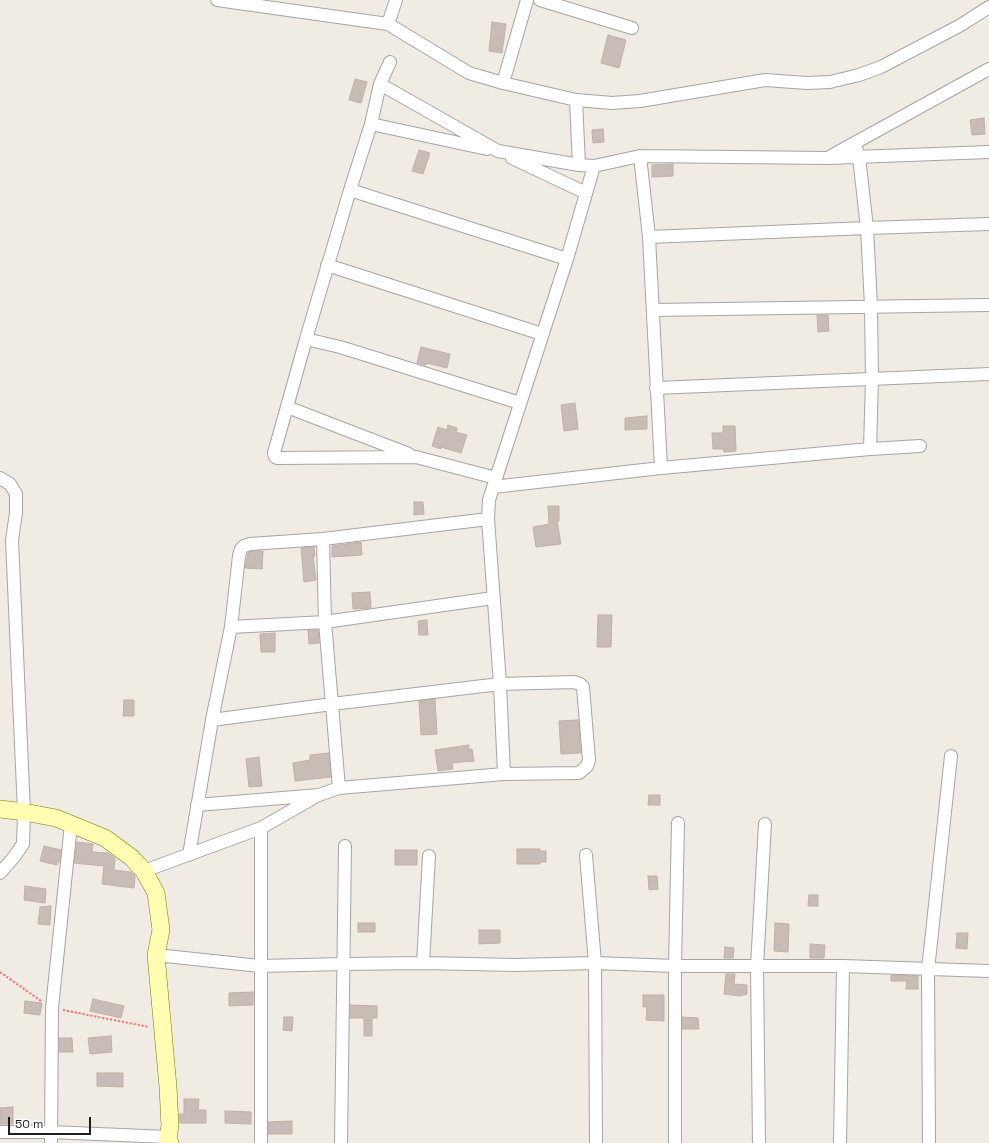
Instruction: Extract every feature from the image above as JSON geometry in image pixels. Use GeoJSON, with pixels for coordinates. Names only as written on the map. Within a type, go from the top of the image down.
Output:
{"type":"FeatureCollection","features":[{"type":"Feature","properties":{"kind":"street"},"geometry":{"type":"LineString","coordinates":[[217,0],[254,3],[388,24],[469,72],[503,83],[576,100],[612,103],[640,101],[765,80],[807,83],[830,82],[859,75],[881,66],[961,25],[989,7]]}},
{"type":"Feature","properties":{"kind":"street"},"geometry":{"type":"LineString","coordinates":[[388,24],[396,0]]}},
{"type":"Feature","properties":{"kind":"street"},"geometry":{"type":"LineString","coordinates":[[503,83],[526,0]]}},
{"type":"Feature","properties":{"kind":"street"},"geometry":{"type":"LineString","coordinates":[[540,0],[632,28]]}},
{"type":"Feature","properties":{"kind":"street"},"geometry":{"type":"LineString","coordinates":[[390,62],[380,84],[371,124],[327,265],[274,453],[275,457],[277,458],[416,457]]}},
{"type":"Feature","properties":{"kind":"street"},"geometry":{"type":"LineString","coordinates":[[827,158],[855,144],[989,69]]}},
{"type":"Feature","properties":{"kind":"street"},"geometry":{"type":"LineString","coordinates":[[380,84],[498,151],[586,193]]}},
{"type":"Feature","properties":{"kind":"street"},"geometry":{"type":"LineString","coordinates":[[576,100],[580,165]]}},
{"type":"Feature","properties":{"kind":"street"},"geometry":{"type":"LineString","coordinates":[[371,124],[498,151],[594,166],[640,156],[827,158],[989,152]]}},
{"type":"Feature","properties":{"kind":"street"},"geometry":{"type":"LineString","coordinates":[[855,144],[860,157],[867,228],[871,306],[872,379],[870,449]]}},
{"type":"Feature","properties":{"kind":"street"},"geometry":{"type":"LineString","coordinates":[[640,156],[649,237],[661,468]]}},
{"type":"Feature","properties":{"kind":"street"},"geometry":{"type":"LineString","coordinates":[[504,774],[500,684],[488,519],[489,500],[567,259],[594,166]]}},
{"type":"Feature","properties":{"kind":"street"},"geometry":{"type":"LineString","coordinates":[[350,190],[567,259]]}},
{"type":"Feature","properties":{"kind":"street"},"geometry":{"type":"LineString","coordinates":[[649,237],[989,224]]}},
{"type":"Feature","properties":{"kind":"street"},"geometry":{"type":"LineString","coordinates":[[327,265],[542,334]]}},
{"type":"Feature","properties":{"kind":"street"},"geometry":{"type":"LineString","coordinates":[[653,310],[989,305]]}},
{"type":"Feature","properties":{"kind":"street"},"geometry":{"type":"LineString","coordinates":[[306,339],[340,347],[520,403]]}},
{"type":"Feature","properties":{"kind":"street"},"geometry":{"type":"LineString","coordinates":[[656,388],[989,374]]}},
{"type":"Feature","properties":{"kind":"street"},"geometry":{"type":"LineString","coordinates":[[287,407],[416,457],[494,482],[870,449],[920,446]]}},
{"type":"Feature","properties":{"kind":"street"},"geometry":{"type":"LineString","coordinates":[[0,478],[10,484],[16,494],[16,513],[12,540],[24,812],[23,844],[14,858],[0,873]]}},
{"type":"Feature","properties":{"kind":"street"},"geometry":{"type":"LineString","coordinates":[[190,855],[212,720],[231,627],[241,549],[250,544],[323,539],[488,519]]}},
{"type":"Feature","properties":{"kind":"street"},"geometry":{"type":"LineString","coordinates":[[323,539],[325,622],[339,788]]}},
{"type":"Feature","properties":{"kind":"street"},"geometry":{"type":"LineString","coordinates":[[231,627],[325,622],[493,598]]}},
{"type":"Feature","properties":{"kind":"street"},"geometry":{"type":"LineString","coordinates":[[144,870],[190,855],[261,828],[319,795],[339,788],[504,774],[579,773],[587,766],[590,760],[583,687],[574,682],[500,684],[212,720]]}},
{"type":"Feature","properties":{"kind":"street"},"geometry":{"type":"LineString","coordinates":[[929,1143],[928,970],[951,756]]}},
{"type":"Feature","properties":{"kind":"street"},"geometry":{"type":"LineString","coordinates":[[197,805],[319,795]]}},
{"type":"Feature","properties":{"kind":"street"},"geometry":{"type":"LineString","coordinates":[[0,809],[56,818],[105,838],[132,858],[144,870],[156,893],[161,930],[156,955],[170,1126],[169,1140],[51,1138],[0,1132]]}},
{"type":"Feature","properties":{"kind":"street"},"geometry":{"type":"LineString","coordinates":[[675,1143],[675,966],[678,823]]}},
{"type":"Feature","properties":{"kind":"street"},"geometry":{"type":"LineString","coordinates":[[51,1138],[52,1008],[71,824]]}},
{"type":"Feature","properties":{"kind":"street"},"geometry":{"type":"LineString","coordinates":[[759,1143],[757,966],[765,824]]}},
{"type":"Feature","properties":{"kind":"street"},"geometry":{"type":"LineString","coordinates":[[261,828],[261,1143]]}},
{"type":"Feature","properties":{"kind":"street"},"geometry":{"type":"LineString","coordinates":[[342,1143],[345,846]]}},
{"type":"Feature","properties":{"kind":"street"},"geometry":{"type":"LineString","coordinates":[[586,855],[595,963],[596,1143]]}},
{"type":"Feature","properties":{"kind":"street"},"geometry":{"type":"LineString","coordinates":[[423,963],[429,856]]}},
{"type":"Feature","properties":{"kind":"street"},"geometry":{"type":"LineString","coordinates":[[156,955],[260,966],[423,963],[516,966],[595,963],[675,966],[843,966],[989,971]]}},
{"type":"Feature","properties":{"kind":"street"},"geometry":{"type":"LineString","coordinates":[[840,1143],[843,966]]}},
{"type":"Feature","properties":{"kind":"path"},"geometry":{"type":"LineString","coordinates":[[0,972],[52,1008],[162,1029]]}},
{"type":"Feature","properties":{"kind":"building"},"geometry":{"type":"Polygon","coordinates":[[[492,22],[506,24],[502,53],[489,51],[492,22]]]}},
{"type":"Feature","properties":{"kind":"building"},"geometry":{"type":"Polygon","coordinates":[[[608,35],[626,40],[619,68],[601,63],[608,35]]]}},
{"type":"Feature","properties":{"kind":"building"},"geometry":{"type":"Polygon","coordinates":[[[355,79],[367,82],[361,103],[349,100],[355,79]]]}},
{"type":"Feature","properties":{"kind":"building"},"geometry":{"type":"Polygon","coordinates":[[[984,118],[985,134],[972,135],[970,120],[984,118]]]}},
{"type":"Feature","properties":{"kind":"building"},"geometry":{"type":"Polygon","coordinates":[[[603,129],[604,142],[593,143],[592,130],[603,129]]]}},
{"type":"Feature","properties":{"kind":"building"},"geometry":{"type":"Polygon","coordinates":[[[419,150],[430,153],[423,174],[412,171],[419,150]]]}},
{"type":"Feature","properties":{"kind":"building"},"geometry":{"type":"Polygon","coordinates":[[[673,164],[673,176],[652,177],[652,165],[673,164]]]}},
{"type":"Feature","properties":{"kind":"building"},"geometry":{"type":"Polygon","coordinates":[[[817,315],[828,315],[829,331],[818,332],[817,315]]]}},
{"type":"Feature","properties":{"kind":"building"},"geometry":{"type":"Polygon","coordinates":[[[421,347],[450,354],[447,368],[427,363],[426,365],[417,363],[421,347]]]}},
{"type":"Feature","properties":{"kind":"building"},"geometry":{"type":"Polygon","coordinates":[[[575,403],[578,429],[564,431],[561,405],[575,403]]]}},
{"type":"Feature","properties":{"kind":"building"},"geometry":{"type":"Polygon","coordinates":[[[647,416],[647,429],[625,430],[625,418],[647,416]]]}},
{"type":"Feature","properties":{"kind":"building"},"geometry":{"type":"Polygon","coordinates":[[[448,425],[457,428],[456,432],[467,435],[461,453],[432,446],[438,427],[447,430],[448,425]]]}},
{"type":"Feature","properties":{"kind":"building"},"geometry":{"type":"Polygon","coordinates":[[[723,426],[735,426],[736,451],[724,452],[723,449],[713,449],[712,433],[723,433],[723,426]]]}},
{"type":"Feature","properties":{"kind":"building"},"geometry":{"type":"Polygon","coordinates":[[[414,502],[423,502],[424,514],[414,515],[414,502]]]}},
{"type":"Feature","properties":{"kind":"building"},"geometry":{"type":"Polygon","coordinates":[[[548,506],[559,506],[559,521],[557,521],[561,544],[536,547],[533,527],[549,524],[548,506]]]}},
{"type":"Feature","properties":{"kind":"building"},"geometry":{"type":"Polygon","coordinates":[[[361,542],[362,555],[332,557],[332,546],[361,542]]]}},
{"type":"Feature","properties":{"kind":"building"},"geometry":{"type":"Polygon","coordinates":[[[314,547],[315,556],[313,556],[316,580],[304,582],[301,548],[314,547]]]}},
{"type":"Feature","properties":{"kind":"building"},"geometry":{"type":"Polygon","coordinates":[[[251,551],[263,551],[262,569],[245,568],[248,553],[251,551]]]}},
{"type":"Feature","properties":{"kind":"building"},"geometry":{"type":"Polygon","coordinates":[[[370,592],[371,608],[353,609],[352,593],[370,592]]]}},
{"type":"Feature","properties":{"kind":"building"},"geometry":{"type":"Polygon","coordinates":[[[598,615],[612,615],[611,647],[597,647],[598,615]]]}},
{"type":"Feature","properties":{"kind":"building"},"geometry":{"type":"Polygon","coordinates":[[[427,620],[428,635],[419,635],[418,621],[427,620]]]}},
{"type":"Feature","properties":{"kind":"building"},"geometry":{"type":"Polygon","coordinates":[[[308,630],[318,630],[319,643],[309,644],[308,630]]]}},
{"type":"Feature","properties":{"kind":"building"},"geometry":{"type":"Polygon","coordinates":[[[275,633],[275,652],[261,652],[260,634],[275,633]]]}},
{"type":"Feature","properties":{"kind":"building"},"geometry":{"type":"Polygon","coordinates":[[[435,699],[437,734],[421,735],[419,701],[435,699]]]}},
{"type":"Feature","properties":{"kind":"building"},"geometry":{"type":"Polygon","coordinates":[[[124,700],[134,700],[134,716],[123,716],[124,700]]]}},
{"type":"Feature","properties":{"kind":"building"},"geometry":{"type":"Polygon","coordinates":[[[578,720],[581,753],[561,754],[559,721],[578,720]]]}},
{"type":"Feature","properties":{"kind":"building"},"geometry":{"type":"Polygon","coordinates":[[[469,745],[468,749],[472,749],[474,761],[452,763],[453,769],[438,771],[435,750],[469,745]]]}},
{"type":"Feature","properties":{"kind":"building"},"geometry":{"type":"Polygon","coordinates":[[[329,753],[331,777],[295,781],[293,763],[310,760],[310,755],[329,753]]]}},
{"type":"Feature","properties":{"kind":"building"},"geometry":{"type":"Polygon","coordinates":[[[259,757],[262,786],[249,787],[246,759],[259,757]]]}},
{"type":"Feature","properties":{"kind":"building"},"geometry":{"type":"Polygon","coordinates":[[[649,795],[660,795],[660,805],[648,805],[649,795]]]}},
{"type":"Feature","properties":{"kind":"building"},"geometry":{"type":"Polygon","coordinates":[[[77,842],[93,844],[92,852],[108,853],[115,858],[114,870],[131,872],[135,876],[134,888],[102,884],[104,866],[74,863],[77,842]]]}},
{"type":"Feature","properties":{"kind":"building"},"geometry":{"type":"Polygon","coordinates":[[[44,846],[61,850],[60,862],[58,862],[57,865],[40,861],[44,846]]]}},
{"type":"Feature","properties":{"kind":"building"},"geometry":{"type":"Polygon","coordinates":[[[517,849],[540,849],[540,851],[546,851],[546,862],[540,862],[540,864],[517,864],[517,849]]]}},
{"type":"Feature","properties":{"kind":"building"},"geometry":{"type":"Polygon","coordinates":[[[395,850],[417,850],[417,865],[395,865],[395,850]]]}},
{"type":"Feature","properties":{"kind":"building"},"geometry":{"type":"Polygon","coordinates":[[[648,876],[657,876],[658,889],[649,890],[648,876]]]}},
{"type":"Feature","properties":{"kind":"building"},"geometry":{"type":"Polygon","coordinates":[[[25,886],[46,889],[45,903],[24,900],[25,886]]]}},
{"type":"Feature","properties":{"kind":"building"},"geometry":{"type":"Polygon","coordinates":[[[809,895],[818,895],[818,906],[808,906],[809,895]]]}},
{"type":"Feature","properties":{"kind":"building"},"geometry":{"type":"Polygon","coordinates":[[[51,906],[50,925],[38,924],[40,907],[51,906]]]}},
{"type":"Feature","properties":{"kind":"building"},"geometry":{"type":"Polygon","coordinates":[[[358,923],[375,923],[375,932],[358,932],[358,923]]]}},
{"type":"Feature","properties":{"kind":"building"},"geometry":{"type":"Polygon","coordinates":[[[775,923],[789,924],[788,952],[774,951],[775,923]]]}},
{"type":"Feature","properties":{"kind":"building"},"geometry":{"type":"Polygon","coordinates":[[[479,930],[500,930],[500,943],[479,944],[479,930]]]}},
{"type":"Feature","properties":{"kind":"building"},"geometry":{"type":"Polygon","coordinates":[[[957,933],[968,933],[967,949],[956,948],[957,933]]]}},
{"type":"Feature","properties":{"kind":"building"},"geometry":{"type":"Polygon","coordinates":[[[810,944],[825,945],[824,958],[810,958],[810,944]]]}},
{"type":"Feature","properties":{"kind":"building"},"geometry":{"type":"Polygon","coordinates":[[[725,947],[734,948],[733,958],[724,958],[725,947]]]}},
{"type":"Feature","properties":{"kind":"building"},"geometry":{"type":"Polygon","coordinates":[[[726,974],[735,974],[734,984],[747,985],[747,994],[740,996],[724,994],[726,974]]]}},
{"type":"Feature","properties":{"kind":"building"},"geometry":{"type":"Polygon","coordinates":[[[891,975],[918,976],[918,989],[906,989],[907,981],[891,981],[891,975]]]}},
{"type":"Feature","properties":{"kind":"building"},"geometry":{"type":"Polygon","coordinates":[[[253,992],[253,1005],[229,1006],[229,993],[253,992]]]}},
{"type":"Feature","properties":{"kind":"building"},"geometry":{"type":"Polygon","coordinates":[[[643,995],[664,995],[664,1021],[646,1020],[647,1007],[643,1007],[643,995]]]}},
{"type":"Feature","properties":{"kind":"building"},"geometry":{"type":"Polygon","coordinates":[[[93,999],[124,1006],[121,1018],[90,1011],[93,999]]]}},
{"type":"Feature","properties":{"kind":"building"},"geometry":{"type":"Polygon","coordinates":[[[25,1001],[42,1003],[40,1015],[24,1013],[25,1001]]]}},
{"type":"Feature","properties":{"kind":"building"},"geometry":{"type":"Polygon","coordinates":[[[350,1005],[377,1006],[377,1018],[372,1018],[372,1036],[364,1036],[364,1018],[350,1018],[350,1005]]]}},
{"type":"Feature","properties":{"kind":"building"},"geometry":{"type":"Polygon","coordinates":[[[284,1017],[293,1017],[292,1031],[283,1030],[284,1017]]]}},
{"type":"Feature","properties":{"kind":"building"},"geometry":{"type":"Polygon","coordinates":[[[682,1017],[698,1018],[699,1029],[682,1029],[682,1017]]]}},
{"type":"Feature","properties":{"kind":"building"},"geometry":{"type":"Polygon","coordinates":[[[111,1036],[112,1052],[90,1054],[88,1038],[111,1036]]]}},
{"type":"Feature","properties":{"kind":"building"},"geometry":{"type":"Polygon","coordinates":[[[59,1038],[72,1038],[73,1052],[59,1052],[59,1038]]]}},
{"type":"Feature","properties":{"kind":"building"},"geometry":{"type":"Polygon","coordinates":[[[97,1073],[123,1073],[123,1087],[97,1086],[97,1073]]]}},
{"type":"Feature","properties":{"kind":"building"},"geometry":{"type":"Polygon","coordinates":[[[184,1099],[199,1099],[198,1110],[206,1110],[206,1123],[180,1123],[179,1114],[184,1114],[184,1099]]]}},
{"type":"Feature","properties":{"kind":"building"},"geometry":{"type":"Polygon","coordinates":[[[13,1107],[13,1124],[0,1124],[0,1108],[13,1107]]]}},
{"type":"Feature","properties":{"kind":"building"},"geometry":{"type":"Polygon","coordinates":[[[225,1111],[251,1112],[251,1124],[225,1123],[225,1111]]]}},
{"type":"Feature","properties":{"kind":"building"},"geometry":{"type":"Polygon","coordinates":[[[292,1121],[292,1134],[268,1134],[268,1122],[292,1121]]]}}]}
